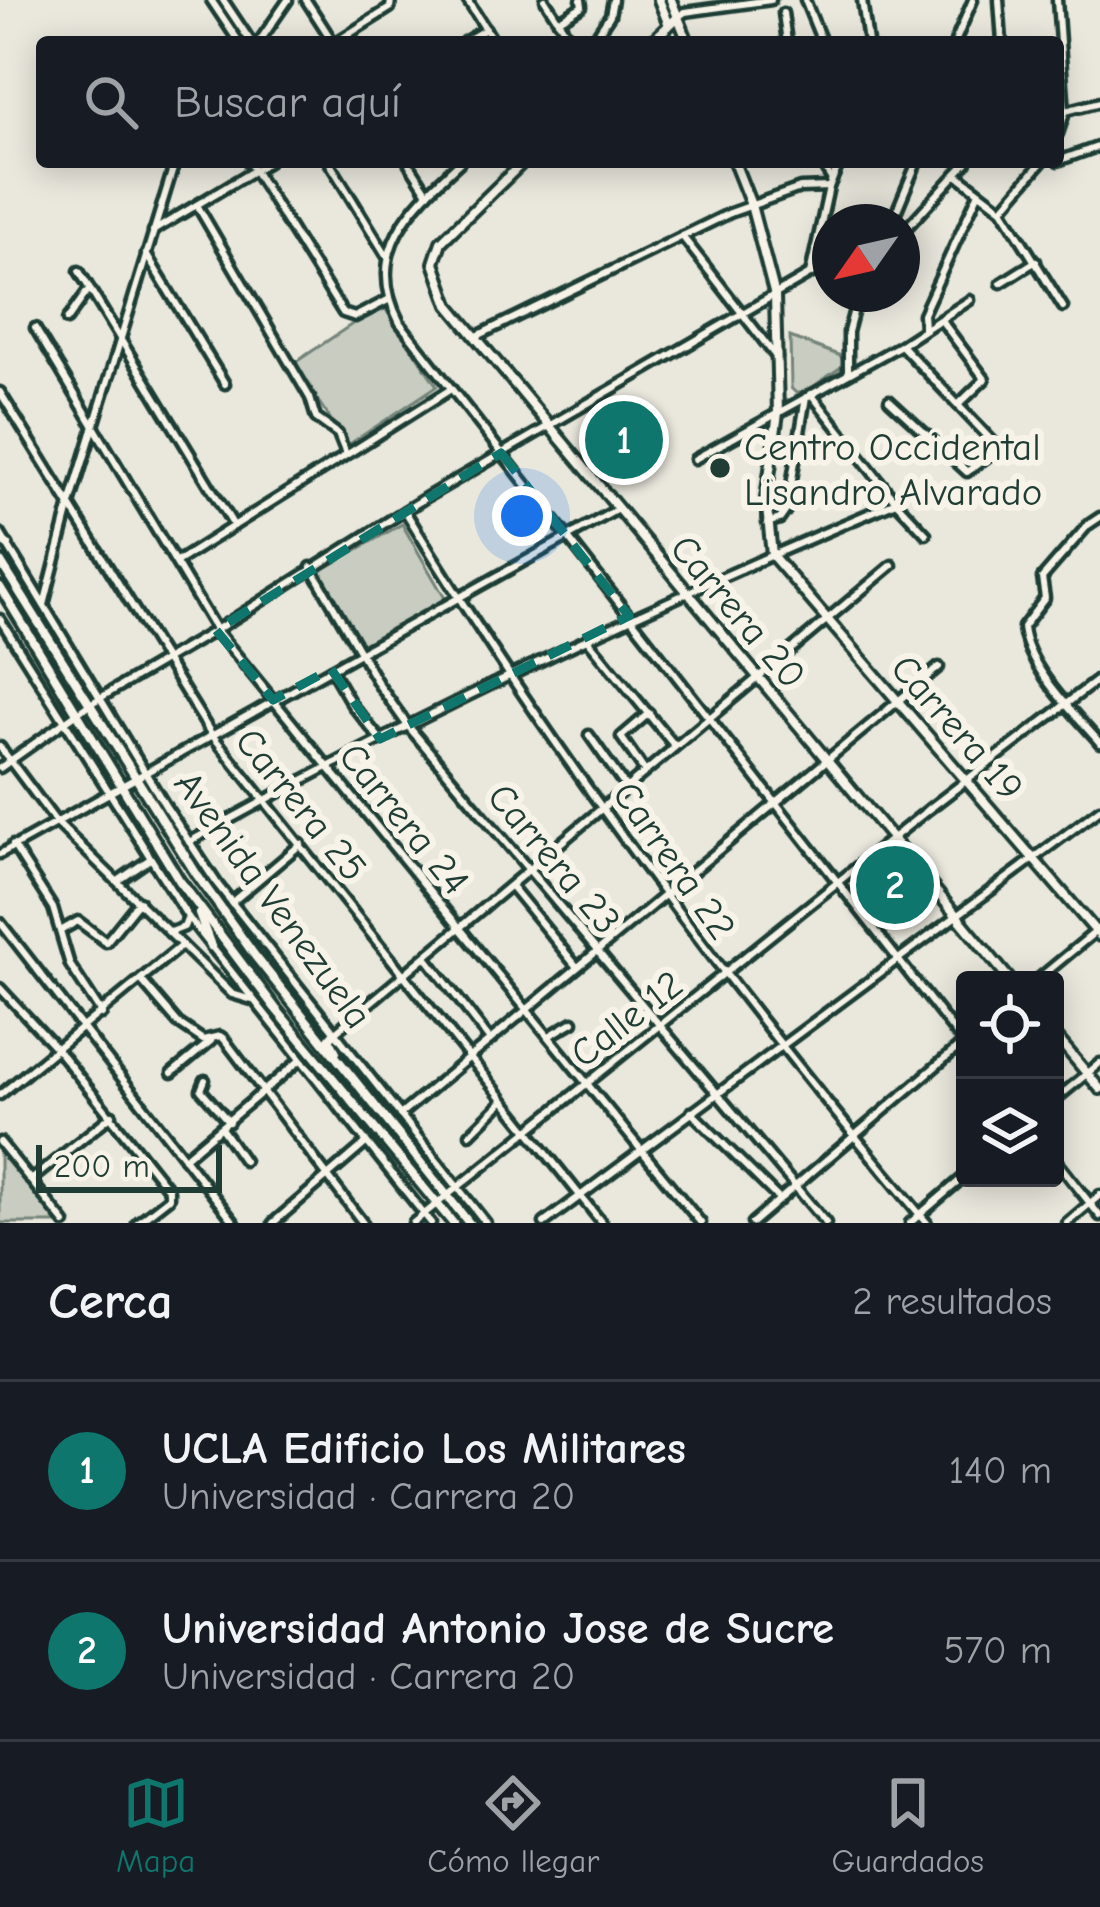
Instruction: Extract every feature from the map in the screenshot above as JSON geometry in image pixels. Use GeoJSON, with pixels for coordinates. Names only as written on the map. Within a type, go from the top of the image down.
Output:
{"type":"FeatureCollection","features":[{"type":"Feature","properties":{"kind":"street"},"geometry":{"type":"LineString","coordinates":[[211,0],[235,36]]}},
{"type":"Feature","properties":{"kind":"street"},"geometry":{"type":"LineString","coordinates":[[223,0],[250,36]]}},
{"type":"Feature","properties":{"kind":"street"},"geometry":{"type":"LineString","coordinates":[[306,0],[330,36]]}},
{"type":"Feature","properties":{"kind":"street"},"geometry":{"type":"LineString","coordinates":[[344,36],[390,8],[391,0]]}},
{"type":"Feature","properties":{"kind":"street"},"geometry":{"type":"LineString","coordinates":[[467,0],[490,36]]}},
{"type":"Feature","properties":{"kind":"street"},"geometry":{"type":"LineString","coordinates":[[545,0],[568,36]]}},
{"type":"Feature","properties":{"kind":"street"},"geometry":{"type":"LineString","coordinates":[[558,21],[582,6],[581,0]]}},
{"type":"Feature","properties":{"kind":"street"},"geometry":{"type":"LineString","coordinates":[[596,36],[613,0]]}},
{"type":"Feature","properties":{"kind":"street"},"geometry":{"type":"LineString","coordinates":[[659,0],[669,26]]}},
{"type":"Feature","properties":{"kind":"street"},"geometry":{"type":"LineString","coordinates":[[671,0],[686,36]]}},
{"type":"Feature","properties":{"kind":"street"},"geometry":{"type":"LineString","coordinates":[[658,36],[685,12],[771,0]]}},
{"type":"Feature","properties":{"kind":"street"},"geometry":{"type":"LineString","coordinates":[[806,0],[819,36]]}},
{"type":"Feature","properties":{"kind":"street"},"geometry":{"type":"LineString","coordinates":[[862,0],[867,36]]}},
{"type":"Feature","properties":{"kind":"street"},"geometry":{"type":"LineString","coordinates":[[958,36],[973,0]]}},
{"type":"Feature","properties":{"kind":"street"},"geometry":{"type":"LineString","coordinates":[[999,0],[1002,36]]}},
{"type":"Feature","properties":{"kind":"street"},"geometry":{"type":"LineString","coordinates":[[1057,0],[1058,36]]}},
{"type":"Feature","properties":{"kind":"street"},"geometry":{"type":"LineString","coordinates":[[259,36],[285,1]]}},
{"type":"Feature","properties":{"kind":"street"},"geometry":{"type":"LineString","coordinates":[[783,13],[786,36]]}},
{"type":"Feature","properties":{"kind":"street"},"geometry":{"type":"LineString","coordinates":[[474,36],[486,29]]}},
{"type":"Feature","properties":{"kind":"street"},"geometry":{"type":"LineString","coordinates":[[1064,112],[1100,102]]}},
{"type":"Feature","properties":{"kind":"street"},"geometry":{"type":"LineString","coordinates":[[1064,159],[1100,146]]}},
{"type":"Feature","properties":{"kind":"street"},"geometry":{"type":"LineString","coordinates":[[44,605],[70,504],[173,168]]}},
{"type":"Feature","properties":{"kind":"street"},"geometry":{"type":"LineString","coordinates":[[153,231],[258,168]]}},
{"type":"Feature","properties":{"kind":"street"},"geometry":{"type":"LineString","coordinates":[[333,168],[386,255],[390,299],[409,338],[956,1031]]}},
{"type":"Feature","properties":{"kind":"street"},"geometry":{"type":"LineString","coordinates":[[412,168],[428,194]]}},
{"type":"Feature","properties":{"kind":"street"},"geometry":{"type":"LineString","coordinates":[[386,255],[406,218],[454,168]]}},
{"type":"Feature","properties":{"kind":"street","name":"Carrera 20"},"geometry":{"type":"LineString","coordinates":[[517,168],[441,242],[434,263],[449,304],[1003,971]]}},
{"type":"Feature","properties":{"kind":"street"},"geometry":{"type":"LineString","coordinates":[[736,168],[775,296],[778,413],[766,499],[772,555]]}},
{"type":"Feature","properties":{"kind":"street"},"geometry":{"type":"LineString","coordinates":[[823,168],[830,184]]}},
{"type":"Feature","properties":{"kind":"street"},"geometry":{"type":"LineString","coordinates":[[0,768],[89,704],[216,630],[311,567],[810,274],[837,168]]}},
{"type":"Feature","properties":{"kind":"street"},"geometry":{"type":"LineString","coordinates":[[900,204],[914,168]]}},
{"type":"Feature","properties":{"kind":"street"},"geometry":{"type":"LineString","coordinates":[[920,213],[962,168]]}},
{"type":"Feature","properties":{"kind":"street"},"geometry":{"type":"LineString","coordinates":[[1002,208],[1037,168]]}},
{"type":"Feature","properties":{"kind":"street"},"geometry":{"type":"LineString","coordinates":[[255,170],[343,313],[355,317],[390,299]]}},
{"type":"Feature","properties":{"kind":"street"},"geometry":{"type":"LineString","coordinates":[[956,174],[1002,208],[1063,307]]}},
{"type":"Feature","properties":{"kind":"street"},"geometry":{"type":"LineString","coordinates":[[475,337],[681,235],[800,188],[830,184]]}},
{"type":"Feature","properties":{"kind":"street"},"geometry":{"type":"LineString","coordinates":[[924,328],[923,314],[978,193]]}},
{"type":"Feature","properties":{"kind":"street"},"geometry":{"type":"LineString","coordinates":[[197,205],[310,398],[316,418],[338,434],[346,454]]}},
{"type":"Feature","properties":{"kind":"street"},"geometry":{"type":"LineString","coordinates":[[681,235],[779,361]]}},
{"type":"Feature","properties":{"kind":"street"},"geometry":{"type":"LineString","coordinates":[[146,254],[225,384]]}},
{"type":"Feature","properties":{"kind":"street"},"geometry":{"type":"LineString","coordinates":[[1001,284],[1036,261]]}},
{"type":"Feature","properties":{"kind":"street"},"geometry":{"type":"LineString","coordinates":[[79,271],[234,526]]}},
{"type":"Feature","properties":{"kind":"street"},"geometry":{"type":"LineString","coordinates":[[67,320],[89,290]]}},
{"type":"Feature","properties":{"kind":"street"},"geometry":{"type":"LineString","coordinates":[[695,459],[970,300]]}},
{"type":"Feature","properties":{"kind":"street"},"geometry":{"type":"LineString","coordinates":[[848,371],[853,312]]}},
{"type":"Feature","properties":{"kind":"street"},"geometry":{"type":"LineString","coordinates":[[940,318],[985,379],[958,404]]}},
{"type":"Feature","properties":{"kind":"street","name":"Carrera 24"},"geometry":{"type":"LineString","coordinates":[[35,328],[216,630],[701,1223]]}},
{"type":"Feature","properties":{"kind":"street"},"geometry":{"type":"LineString","coordinates":[[889,400],[967,472],[997,446],[901,344]]}},
{"type":"Feature","properties":{"kind":"street"},"geometry":{"type":"LineString","coordinates":[[178,561],[451,389]]}},
{"type":"Feature","properties":{"kind":"street","name":"Carrera 25"},"geometry":{"type":"LineString","coordinates":[[0,392],[212,735],[602,1223]]}},
{"type":"Feature","properties":{"kind":"street"},"geometry":{"type":"LineString","coordinates":[[808,395],[926,534]]}},
{"type":"Feature","properties":{"kind":"street"},"geometry":{"type":"LineString","coordinates":[[767,523],[780,519],[787,509],[808,395]]}},
{"type":"Feature","properties":{"kind":"street"},"geometry":{"type":"LineString","coordinates":[[189,842],[326,765],[629,616],[896,502]]}},
{"type":"Feature","properties":{"kind":"street"},"geometry":{"type":"LineString","coordinates":[[0,854],[616,510]]}},
{"type":"Feature","properties":{"kind":"street","name":"Carrera 22"},"geometry":{"type":"LineString","coordinates":[[404,511],[458,598],[724,976],[927,1223]]}},
{"type":"Feature","properties":{"kind":"street"},"geometry":{"type":"LineString","coordinates":[[1100,518],[1078,535],[1040,580],[1045,598],[1023,627],[1030,654],[1100,743]]}},
{"type":"Feature","properties":{"kind":"street","name":"Avenida Venezuela"},"geometry":{"type":"LineString","coordinates":[[3,539],[231,903],[486,1223]]}},
{"type":"Feature","properties":{"kind":"street","name":"Carrera 19"},"geometry":{"type":"LineString","coordinates":[[772,555],[964,782],[1099,932]]}},
{"type":"Feature","properties":{"kind":"street","name":"Avenida Venezuela"},"geometry":{"type":"LineString","coordinates":[[0,561],[243,940],[469,1223]]}},
{"type":"Feature","properties":{"kind":"street"},"geometry":{"type":"LineString","coordinates":[[344,1069],[330,1042],[334,1033],[892,565]]}},
{"type":"Feature","properties":{"kind":"street","name":"Carrera 23"},"geometry":{"type":"LineString","coordinates":[[311,567],[408,726],[826,1223]]}},
{"type":"Feature","properties":{"kind":"street","name":"Avenida Venezuela"},"geometry":{"type":"LineString","coordinates":[[0,587],[191,896],[275,1008],[453,1223]]}},
{"type":"Feature","properties":{"kind":"street","name":"Avenida Venezuela"},"geometry":{"type":"LineString","coordinates":[[0,619],[4,634],[188,916],[431,1223]]}},
{"type":"Feature","properties":{"kind":"street"},"geometry":{"type":"LineString","coordinates":[[587,639],[674,745]]}},
{"type":"Feature","properties":{"kind":"street"},"geometry":{"type":"LineString","coordinates":[[400,1115],[938,667]]}},
{"type":"Feature","properties":{"kind":"street"},"geometry":{"type":"LineString","coordinates":[[331,669],[380,739]]}},
{"type":"Feature","properties":{"kind":"street","name":"Calle 12"},"geometry":{"type":"LineString","coordinates":[[412,1223],[1100,678]]}},
{"type":"Feature","properties":{"kind":"street"},"geometry":{"type":"LineString","coordinates":[[644,770],[621,737],[649,713]]}},
{"type":"Feature","properties":{"kind":"street"},"geometry":{"type":"LineString","coordinates":[[589,735],[625,787]]}},
{"type":"Feature","properties":{"kind":"street"},"geometry":{"type":"LineString","coordinates":[[0,747],[56,822],[232,994],[252,1000]]}},
{"type":"Feature","properties":{"kind":"street"},"geometry":{"type":"LineString","coordinates":[[544,1223],[1100,809]]}},
{"type":"Feature","properties":{"kind":"street"},"geometry":{"type":"LineString","coordinates":[[231,903],[301,844]]}},
{"type":"Feature","properties":{"kind":"street"},"geometry":{"type":"LineString","coordinates":[[14,845],[53,908],[70,965],[102,1014]]}},
{"type":"Feature","properties":{"kind":"street"},"geometry":{"type":"LineString","coordinates":[[118,881],[150,859]]}},
{"type":"Feature","properties":{"kind":"street"},"geometry":{"type":"LineString","coordinates":[[510,885],[577,967]]}},
{"type":"Feature","properties":{"kind":"street"},"geometry":{"type":"LineString","coordinates":[[191,896],[211,946]]}},
{"type":"Feature","properties":{"kind":"street"},"geometry":{"type":"LineString","coordinates":[[62,930],[78,921],[106,943],[140,901]]}},
{"type":"Feature","properties":{"kind":"street"},"geometry":{"type":"LineString","coordinates":[[171,932],[184,927],[188,916]]}},
{"type":"Feature","properties":{"kind":"street"},"geometry":{"type":"LineString","coordinates":[[0,922],[235,1223]]}},
{"type":"Feature","properties":{"kind":"street"},"geometry":{"type":"LineString","coordinates":[[1049,971],[1099,932]]}},
{"type":"Feature","properties":{"kind":"street"},"geometry":{"type":"LineString","coordinates":[[0,1095],[142,981],[180,943]]}},
{"type":"Feature","properties":{"kind":"street"},"geometry":{"type":"LineString","coordinates":[[425,956],[490,1040]]}},
{"type":"Feature","properties":{"kind":"street"},"geometry":{"type":"LineString","coordinates":[[142,981],[184,1028],[201,1039],[224,1040],[363,1223]]}},
{"type":"Feature","properties":{"kind":"street"},"geometry":{"type":"LineString","coordinates":[[0,988],[57,1049],[169,1190],[169,1198],[136,1223]]}},
{"type":"Feature","properties":{"kind":"street"},"geometry":{"type":"LineString","coordinates":[[549,1036],[573,1022]]}},
{"type":"Feature","properties":{"kind":"street"},"geometry":{"type":"LineString","coordinates":[[172,1073],[216,1037]]}},
{"type":"Feature","properties":{"kind":"street"},"geometry":{"type":"LineString","coordinates":[[1064,1046],[1100,1089]]}},
{"type":"Feature","properties":{"kind":"street"},"geometry":{"type":"LineString","coordinates":[[752,1223],[956,1051]]}},
{"type":"Feature","properties":{"kind":"street"},"geometry":{"type":"LineString","coordinates":[[184,1158],[299,1060]]}},
{"type":"Feature","properties":{"kind":"street"},"geometry":{"type":"LineString","coordinates":[[1064,1092],[1100,1063]]}},
{"type":"Feature","properties":{"kind":"street"},"geometry":{"type":"LineString","coordinates":[[205,1080],[201,1090],[244,1161]]}},
{"type":"Feature","properties":{"kind":"street"},"geometry":{"type":"LineString","coordinates":[[470,1134],[503,1100]]}},
{"type":"Feature","properties":{"kind":"street"},"geometry":{"type":"LineString","coordinates":[[691,1112],[780,1200]]}},
{"type":"Feature","properties":{"kind":"street"},"geometry":{"type":"LineString","coordinates":[[31,1180],[112,1115]]}},
{"type":"Feature","properties":{"kind":"street"},"geometry":{"type":"LineString","coordinates":[[0,1142],[65,1223]]}},
{"type":"Feature","properties":{"kind":"street"},"geometry":{"type":"LineString","coordinates":[[273,1223],[367,1142]]}},
{"type":"Feature","properties":{"kind":"street"},"geometry":{"type":"LineString","coordinates":[[1064,1171],[1100,1216]]}},
{"type":"Feature","properties":{"kind":"street"},"geometry":{"type":"LineString","coordinates":[[910,1223],[956,1184]]}},
{"type":"Feature","properties":{"kind":"street"},"geometry":{"type":"LineString","coordinates":[[1067,1223],[1100,1195]]}},
{"type":"Feature","properties":{"kind":"highlighted area"},"geometry":{"type":"Polygon","coordinates":[[[501,453],[629,616],[380,739],[331,669],[273,700],[216,630],[501,453]]]}},
{"type":"Feature","properties":{"kind":"shaded area"},"geometry":{"type":"Polygon","coordinates":[[[382,304],[437,386],[348,445],[293,364],[382,304]]]}},
{"type":"Feature","properties":{"kind":"shaded area"},"geometry":{"type":"Polygon","coordinates":[[[790,337],[841,356],[844,365],[804,393],[796,393],[791,388],[790,337]]]}},
{"type":"Feature","properties":{"kind":"shaded area"},"geometry":{"type":"Polygon","coordinates":[[[402,524],[446,600],[363,645],[320,571],[402,524]]]}},
{"type":"Feature","properties":{"kind":"shaded area"},"geometry":{"type":"Polygon","coordinates":[[[0,1153],[59,1223],[0,1223],[0,1153]]]}},
{"type":"Feature","properties":{"kind":"place","name":"UCLA Edificio Los Militares"},"geometry":{"type":"Point","coordinates":[624,440]}},
{"type":"Feature","properties":{"kind":"place","name":"Centro Occidental Lisandro Alvarado"},"geometry":{"type":"Point","coordinates":[720,468]}},
{"type":"Feature","properties":{"kind":"place","name":"Universidad Antonio Jose de Sucre"},"geometry":{"type":"Point","coordinates":[895,885]}}]}
